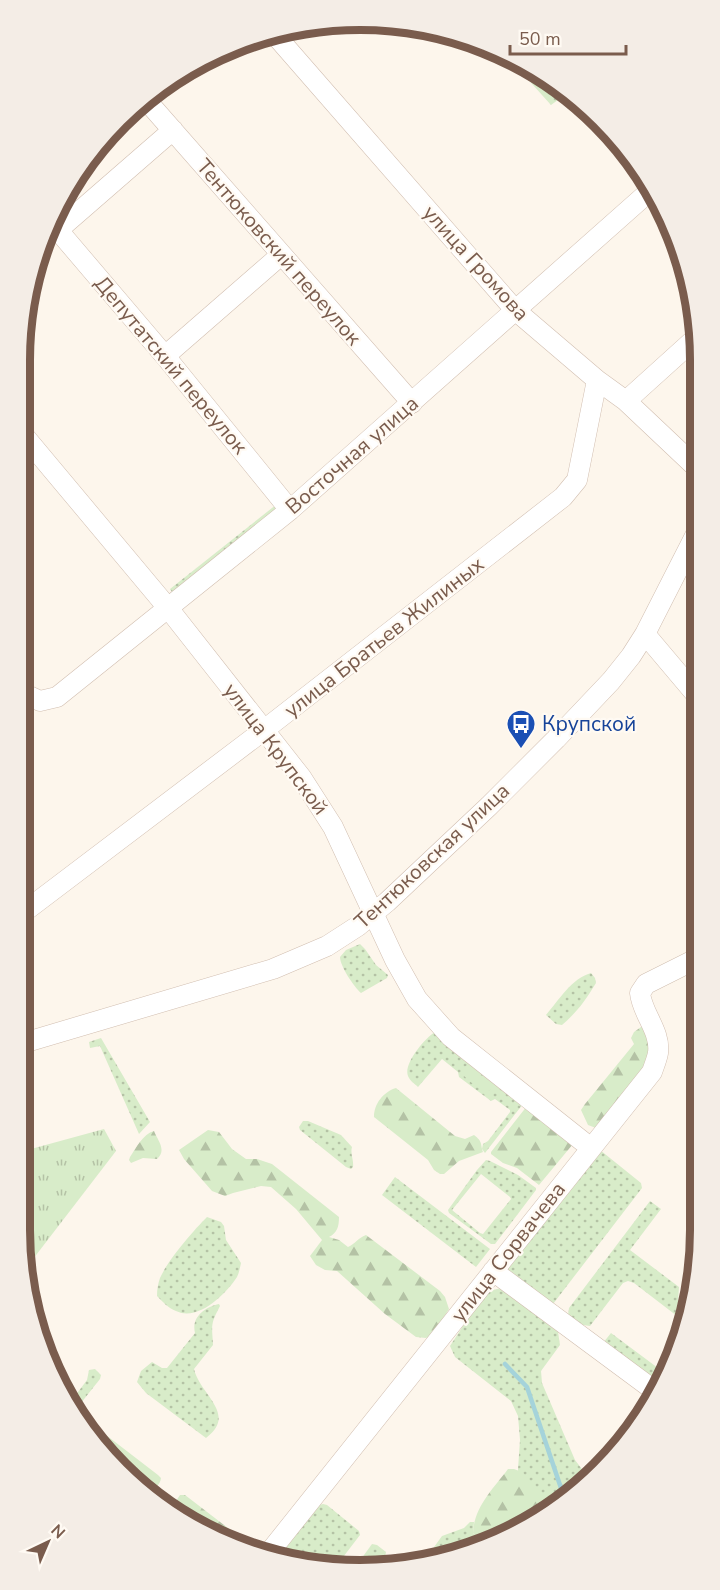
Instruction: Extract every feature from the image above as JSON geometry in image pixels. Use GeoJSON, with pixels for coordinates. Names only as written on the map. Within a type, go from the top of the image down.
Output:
{"type":"FeatureCollection","features":[{"type":"Feature","properties":{"kind":"street","name":"улица Громова"},"geometry":{"type":"LineString","coordinates":[[279,40],[515,310],[597,380],[626,401],[690,461]]}},
{"type":"Feature","properties":{"kind":"street","name":"Тентюковский переулок"},"geometry":{"type":"LineString","coordinates":[[151,105],[412,402]]}},
{"type":"Feature","properties":{"kind":"street"},"geometry":{"type":"LineString","coordinates":[[61,220],[173,130]]}},
{"type":"Feature","properties":{"kind":"street","name":"Восточная улица"},"geometry":{"type":"LineString","coordinates":[[30,696],[40,701],[57,697],[290,510],[646,195]]}},
{"type":"Feature","properties":{"kind":"street","name":"Депутатский переулок"},"geometry":{"type":"LineString","coordinates":[[57,230],[165,356],[290,510]]}},
{"type":"Feature","properties":{"kind":"street"},"geometry":{"type":"LineString","coordinates":[[165,356],[281,255]]}},
{"type":"Feature","properties":{"kind":"street"},"geometry":{"type":"LineString","coordinates":[[626,401],[689,344]]}},
{"type":"Feature","properties":{"kind":"street","name":"улица Братьев Жилиных"},"geometry":{"type":"LineString","coordinates":[[30,907],[264,730],[563,497],[577,480],[597,380]]}},
{"type":"Feature","properties":{"kind":"street","name":"улица Крупской"},"geometry":{"type":"LineString","coordinates":[[30,443],[168,608],[301,777],[333,827],[395,960],[417,999],[451,1037],[591,1148]]}},
{"type":"Feature","properties":{"kind":"street","name":"Тентюковская улица"},"geometry":{"type":"LineString","coordinates":[[30,1041],[273,969],[327,946],[358,926],[489,806],[611,681],[645,634],[690,546]]}},
{"type":"Feature","properties":{"kind":"street"},"geometry":{"type":"LineString","coordinates":[[645,634],[690,687]]}},
{"type":"Feature","properties":{"kind":"street","name":"улица Сорвачева"},"geometry":{"type":"LineString","coordinates":[[273,1548],[652,1072],[658,1053],[656,1032],[640,1001],[640,993],[646,984],[690,962]]}},
{"type":"Feature","properties":{"kind":"street"},"geometry":{"type":"LineString","coordinates":[[493,1271],[650,1387]]}},
{"type":"Feature","properties":{"kind":"green space"},"geometry":{"type":"Polygon","coordinates":[[[521,72],[561,98],[551,105],[521,72]]]}},
{"type":"Feature","properties":{"kind":"green space"},"geometry":{"type":"Polygon","coordinates":[[[277,504],[281,507],[172,592],[170,589],[277,504]]]}},
{"type":"Feature","properties":{"kind":"green space"},"geometry":{"type":"Polygon","coordinates":[[[360,944],[376,965],[388,975],[387,978],[361,993],[342,966],[340,957],[346,950],[360,944]]]}},
{"type":"Feature","properties":{"kind":"green space"},"geometry":{"type":"Polygon","coordinates":[[[591,973],[596,983],[588,995],[562,1025],[556,1024],[546,1015],[572,985],[591,973]]]}},
{"type":"Feature","properties":{"kind":"green space"},"geometry":{"type":"Polygon","coordinates":[[[641,1027],[651,1035],[646,1071],[596,1128],[588,1125],[581,1110],[634,1044],[631,1038],[634,1032],[641,1027]]]}},
{"type":"Feature","properties":{"kind":"green space"},"geometry":{"type":"Polygon","coordinates":[[[435,1032],[523,1104],[485,1153],[482,1149],[483,1144],[488,1141],[510,1110],[495,1099],[491,1101],[459,1077],[458,1072],[442,1059],[418,1087],[408,1076],[407,1071],[412,1058],[421,1045],[435,1032]]]}},
{"type":"Feature","properties":{"kind":"green space"},"geometry":{"type":"Polygon","coordinates":[[[101,1038],[150,1122],[139,1134],[100,1046],[90,1048],[89,1042],[101,1038]]]}},
{"type":"Feature","properties":{"kind":"green space"},"geometry":{"type":"Polygon","coordinates":[[[468,1065],[474,1066],[493,1082],[493,1088],[489,1091],[473,1084],[464,1076],[462,1072],[468,1065]]]}},
{"type":"Feature","properties":{"kind":"green space"},"geometry":{"type":"Polygon","coordinates":[[[396,1088],[455,1136],[465,1139],[474,1135],[480,1141],[483,1152],[459,1161],[444,1174],[434,1170],[428,1160],[374,1117],[380,1099],[387,1092],[396,1088]]]}},
{"type":"Feature","properties":{"kind":"green space"},"geometry":{"type":"Polygon","coordinates":[[[527,1106],[573,1144],[539,1185],[517,1168],[503,1163],[491,1154],[527,1106]]]}},
{"type":"Feature","properties":{"kind":"green space"},"geometry":{"type":"Polygon","coordinates":[[[303,1121],[341,1135],[352,1147],[353,1167],[351,1169],[346,1167],[300,1130],[299,1127],[303,1121]]]}},
{"type":"Feature","properties":{"kind":"green space"},"geometry":{"type":"Polygon","coordinates":[[[104,1129],[116,1151],[32,1261],[30,1230],[30,1149],[104,1129]]]}},
{"type":"Feature","properties":{"kind":"green space"},"geometry":{"type":"Polygon","coordinates":[[[208,1130],[219,1132],[232,1149],[246,1159],[257,1159],[272,1164],[339,1217],[337,1229],[329,1237],[339,1240],[348,1247],[366,1235],[440,1291],[449,1309],[433,1334],[426,1338],[416,1337],[385,1314],[337,1271],[325,1270],[316,1265],[310,1256],[322,1240],[296,1209],[271,1187],[261,1186],[225,1196],[212,1191],[179,1150],[208,1130]]]}},
{"type":"Feature","properties":{"kind":"green space"},"geometry":{"type":"Polygon","coordinates":[[[154,1131],[162,1149],[160,1156],[157,1159],[143,1158],[131,1163],[130,1157],[137,1146],[146,1135],[154,1131]]]}},
{"type":"Feature","properties":{"kind":"green space"},"geometry":{"type":"Polygon","coordinates":[[[600,1150],[641,1183],[642,1188],[553,1304],[506,1268],[600,1150]]]}},
{"type":"Feature","properties":{"kind":"green space"},"geometry":{"type":"Polygon","coordinates":[[[486,1160],[490,1161],[518,1175],[536,1188],[495,1244],[491,1244],[448,1210],[486,1160]],[[481,1174],[452,1210],[483,1234],[511,1199],[481,1174]]]}},
{"type":"Feature","properties":{"kind":"green space"},"geometry":{"type":"Polygon","coordinates":[[[395,1177],[490,1249],[476,1267],[382,1195],[395,1177]]]}},
{"type":"Feature","properties":{"kind":"green space"},"geometry":{"type":"Polygon","coordinates":[[[650,1201],[661,1209],[630,1250],[679,1287],[677,1316],[634,1283],[628,1281],[623,1283],[590,1326],[583,1325],[568,1315],[569,1308],[650,1201]]]}},
{"type":"Feature","properties":{"kind":"green space"},"geometry":{"type":"Polygon","coordinates":[[[207,1217],[221,1222],[224,1226],[226,1240],[241,1263],[240,1269],[226,1291],[202,1310],[193,1313],[176,1311],[157,1296],[158,1284],[175,1254],[207,1217]]]}},
{"type":"Feature","properties":{"kind":"green space"},"geometry":{"type":"Polygon","coordinates":[[[501,1288],[558,1332],[560,1345],[541,1371],[542,1383],[575,1460],[584,1472],[561,1492],[524,1517],[520,1511],[518,1416],[511,1401],[455,1357],[450,1346],[489,1291],[501,1288]]]}},
{"type":"Feature","properties":{"kind":"green space"},"geometry":{"type":"Polygon","coordinates":[[[219,1304],[212,1325],[213,1345],[194,1369],[218,1412],[215,1429],[206,1438],[146,1393],[137,1382],[141,1371],[152,1362],[162,1368],[167,1368],[195,1333],[195,1322],[200,1314],[219,1304]]]}},
{"type":"Feature","properties":{"kind":"green space"},"geometry":{"type":"Polygon","coordinates":[[[611,1333],[659,1369],[653,1381],[603,1343],[611,1333]]]}},
{"type":"Feature","properties":{"kind":"green space"},"geometry":{"type":"Polygon","coordinates":[[[95,1369],[101,1375],[100,1379],[80,1404],[75,1396],[87,1380],[89,1370],[95,1369]]]}},
{"type":"Feature","properties":{"kind":"green space"},"geometry":{"type":"Polygon","coordinates":[[[95,1427],[158,1475],[161,1478],[154,1488],[142,1478],[112,1448],[95,1427]]]}},
{"type":"Feature","properties":{"kind":"green space"},"geometry":{"type":"Polygon","coordinates":[[[508,1469],[514,1469],[522,1472],[548,1501],[525,1516],[477,1538],[473,1533],[474,1524],[485,1499],[508,1469]]]}},
{"type":"Feature","properties":{"kind":"green space"},"geometry":{"type":"Polygon","coordinates":[[[180,1495],[185,1495],[240,1537],[195,1516],[175,1503],[180,1495]]]}},
{"type":"Feature","properties":{"kind":"green space"},"geometry":{"type":"Polygon","coordinates":[[[319,1505],[327,1505],[359,1531],[360,1535],[341,1559],[283,1551],[319,1505]]]}},
{"type":"Feature","properties":{"kind":"green space"},"geometry":{"type":"Polygon","coordinates":[[[470,1522],[474,1522],[473,1533],[477,1538],[430,1553],[442,1536],[464,1528],[470,1522]]]}},
{"type":"Feature","properties":{"kind":"green space"},"geometry":{"type":"Polygon","coordinates":[[[372,1544],[386,1552],[387,1559],[360,1560],[372,1544]]]}},
{"type":"Feature","properties":{"kind":"waterway"},"geometry":{"type":"LineString","coordinates":[[505,1364],[527,1387],[562,1491]]}},
{"type":"Feature","properties":{"kind":"place","name":"Крупской"},"geometry":{"type":"Point","coordinates":[521,750]}}]}
